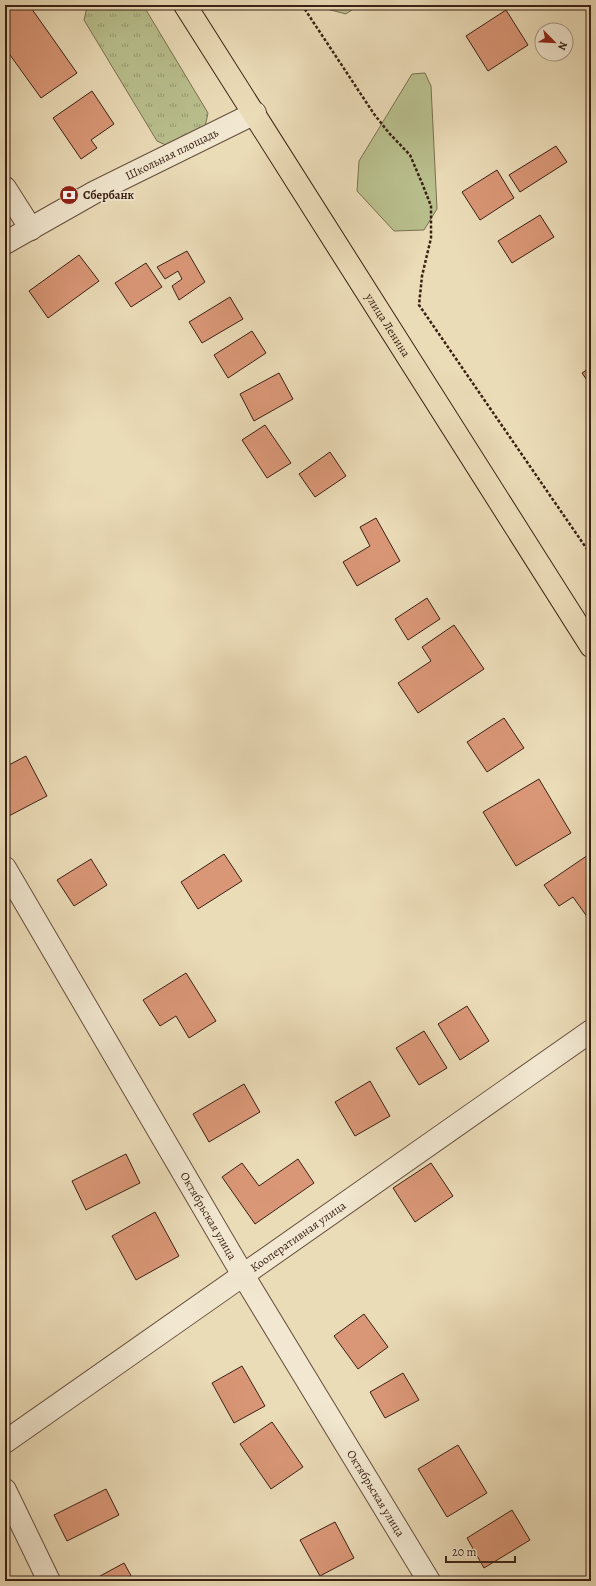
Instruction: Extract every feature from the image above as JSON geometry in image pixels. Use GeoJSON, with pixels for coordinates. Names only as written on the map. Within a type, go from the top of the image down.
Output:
{"type":"FeatureCollection","features":[{"type":"Feature","properties":{"kind":"main road","name":"улица Ленина"},"geometry":{"type":"LineString","coordinates":[[185,5],[255,113],[591,646]]}},
{"type":"Feature","properties":{"kind":"street","name":"Школьная площадь"},"geometry":{"type":"LineString","coordinates":[[5,243],[95,192],[255,113]]}},
{"type":"Feature","properties":{"kind":"street"},"geometry":{"type":"LineString","coordinates":[[5,188],[31,228]]}},
{"type":"Feature","properties":{"kind":"street","name":"Октябрьская улица"},"geometry":{"type":"LineString","coordinates":[[5,868],[244,1275],[429,1581]]}},
{"type":"Feature","properties":{"kind":"street","name":"Кооперативная улица"},"geometry":{"type":"LineString","coordinates":[[5,1442],[591,1031]]}},
{"type":"Feature","properties":{"kind":"street"},"geometry":{"type":"LineString","coordinates":[[5,1490],[49,1581]]}},
{"type":"Feature","properties":{"kind":"path"},"geometry":{"type":"LineString","coordinates":[[302,5],[374,114],[389,133],[410,155],[431,206],[431,238],[422,276],[419,306],[591,554]]}},
{"type":"Feature","properties":{"kind":"green space"},"geometry":{"type":"Polygon","coordinates":[[[89,5],[143,5],[208,113],[205,127],[170,147],[157,141],[84,20],[87,7],[89,5]]]}},
{"type":"Feature","properties":{"kind":"green space"},"geometry":{"type":"Polygon","coordinates":[[[312,5],[359,5],[346,14],[312,5]]]}},
{"type":"Feature","properties":{"kind":"green space"},"geometry":{"type":"Polygon","coordinates":[[[425,73],[431,86],[437,209],[424,230],[394,231],[357,191],[359,161],[412,74],[425,73]]]}},
{"type":"Feature","properties":{"kind":"building"},"geometry":{"type":"Polygon","coordinates":[[[5,5],[29,5],[77,73],[41,98],[5,48],[5,5]]]}},
{"type":"Feature","properties":{"kind":"building"},"geometry":{"type":"Polygon","coordinates":[[[506,10],[528,45],[488,71],[466,36],[506,10]]]}},
{"type":"Feature","properties":{"kind":"building"},"geometry":{"type":"Polygon","coordinates":[[[92,91],[114,124],[91,140],[97,148],[81,159],[53,118],[92,91]]]}},
{"type":"Feature","properties":{"kind":"building"},"geometry":{"type":"Polygon","coordinates":[[[556,146],[567,162],[520,192],[509,175],[556,146]]]}},
{"type":"Feature","properties":{"kind":"building"},"geometry":{"type":"Polygon","coordinates":[[[497,170],[514,198],[480,220],[462,192],[497,170]]]}},
{"type":"Feature","properties":{"kind":"building"},"geometry":{"type":"Polygon","coordinates":[[[540,215],[554,237],[512,263],[498,241],[540,215]]]}},
{"type":"Feature","properties":{"kind":"building"},"geometry":{"type":"Polygon","coordinates":[[[187,251],[205,282],[179,300],[172,286],[182,279],[178,271],[165,279],[157,267],[187,251]]]}},
{"type":"Feature","properties":{"kind":"building"},"geometry":{"type":"Polygon","coordinates":[[[79,255],[99,281],[48,318],[29,291],[79,255]]]}},
{"type":"Feature","properties":{"kind":"building"},"geometry":{"type":"Polygon","coordinates":[[[146,263],[162,287],[131,307],[115,283],[146,263]]]}},
{"type":"Feature","properties":{"kind":"building"},"geometry":{"type":"Polygon","coordinates":[[[230,297],[243,319],[202,343],[189,322],[230,297]]]}},
{"type":"Feature","properties":{"kind":"building"},"geometry":{"type":"Polygon","coordinates":[[[252,331],[266,353],[228,378],[214,355],[252,331]]]}},
{"type":"Feature","properties":{"kind":"building"},"geometry":{"type":"Polygon","coordinates":[[[591,367],[591,386],[582,373],[591,367]]]}},
{"type":"Feature","properties":{"kind":"building"},"geometry":{"type":"Polygon","coordinates":[[[279,373],[293,399],[254,421],[240,394],[279,373]]]}},
{"type":"Feature","properties":{"kind":"building"},"geometry":{"type":"Polygon","coordinates":[[[265,425],[291,463],[267,478],[242,440],[265,425]]]}},
{"type":"Feature","properties":{"kind":"building"},"geometry":{"type":"Polygon","coordinates":[[[330,452],[346,476],[315,497],[299,474],[330,452]]]}},
{"type":"Feature","properties":{"kind":"building"},"geometry":{"type":"Polygon","coordinates":[[[376,518],[400,561],[357,586],[343,562],[370,546],[360,527],[376,518]]]}},
{"type":"Feature","properties":{"kind":"building"},"geometry":{"type":"Polygon","coordinates":[[[427,598],[440,619],[408,640],[395,619],[427,598]]]}},
{"type":"Feature","properties":{"kind":"building"},"geometry":{"type":"Polygon","coordinates":[[[454,625],[484,669],[418,713],[398,683],[431,661],[422,647],[454,625]]]}},
{"type":"Feature","properties":{"kind":"building"},"geometry":{"type":"Polygon","coordinates":[[[504,718],[524,748],[487,772],[467,742],[504,718]]]}},
{"type":"Feature","properties":{"kind":"building"},"geometry":{"type":"Polygon","coordinates":[[[26,756],[47,796],[5,818],[5,767],[26,756]]]}},
{"type":"Feature","properties":{"kind":"building"},"geometry":{"type":"Polygon","coordinates":[[[539,779],[571,833],[516,866],[483,812],[539,779]]]}},
{"type":"Feature","properties":{"kind":"building"},"geometry":{"type":"Polygon","coordinates":[[[591,853],[591,916],[588,918],[573,897],[559,906],[544,885],[591,853]]]}},
{"type":"Feature","properties":{"kind":"building"},"geometry":{"type":"Polygon","coordinates":[[[224,854],[242,881],[198,909],[181,882],[224,854]]]}},
{"type":"Feature","properties":{"kind":"building"},"geometry":{"type":"Polygon","coordinates":[[[91,859],[107,885],[74,906],[57,880],[91,859]]]}},
{"type":"Feature","properties":{"kind":"building"},"geometry":{"type":"Polygon","coordinates":[[[186,973],[216,1021],[189,1038],[176,1016],[160,1026],[143,1000],[186,973]]]}},
{"type":"Feature","properties":{"kind":"building"},"geometry":{"type":"Polygon","coordinates":[[[467,1006],[489,1041],[460,1060],[438,1024],[467,1006]]]}},
{"type":"Feature","properties":{"kind":"building"},"geometry":{"type":"Polygon","coordinates":[[[424,1031],[447,1068],[419,1085],[396,1048],[424,1031]]]}},
{"type":"Feature","properties":{"kind":"building"},"geometry":{"type":"Polygon","coordinates":[[[370,1081],[390,1116],[355,1136],[335,1102],[370,1081]]]}},
{"type":"Feature","properties":{"kind":"building"},"geometry":{"type":"Polygon","coordinates":[[[244,1084],[260,1112],[209,1142],[193,1114],[244,1084]]]}},
{"type":"Feature","properties":{"kind":"building"},"geometry":{"type":"Polygon","coordinates":[[[126,1154],[140,1183],[86,1210],[72,1181],[126,1154]]]}},
{"type":"Feature","properties":{"kind":"building"},"geometry":{"type":"Polygon","coordinates":[[[298,1159],[314,1183],[255,1224],[222,1177],[242,1163],[259,1186],[298,1159]]]}},
{"type":"Feature","properties":{"kind":"building"},"geometry":{"type":"Polygon","coordinates":[[[431,1163],[453,1196],[415,1222],[393,1188],[431,1163]]]}},
{"type":"Feature","properties":{"kind":"building"},"geometry":{"type":"Polygon","coordinates":[[[155,1212],[179,1256],[136,1280],[112,1236],[155,1212]]]}},
{"type":"Feature","properties":{"kind":"building"},"geometry":{"type":"Polygon","coordinates":[[[364,1314],[388,1347],[358,1369],[334,1336],[364,1314]]]}},
{"type":"Feature","properties":{"kind":"building"},"geometry":{"type":"Polygon","coordinates":[[[242,1366],[265,1406],[234,1423],[212,1383],[242,1366]]]}},
{"type":"Feature","properties":{"kind":"building"},"geometry":{"type":"Polygon","coordinates":[[[403,1373],[419,1400],[385,1418],[370,1392],[403,1373]]]}},
{"type":"Feature","properties":{"kind":"building"},"geometry":{"type":"Polygon","coordinates":[[[272,1422],[303,1467],[271,1489],[240,1444],[272,1422]]]}},
{"type":"Feature","properties":{"kind":"building"},"geometry":{"type":"Polygon","coordinates":[[[458,1445],[487,1493],[447,1517],[418,1469],[458,1445]]]}},
{"type":"Feature","properties":{"kind":"building"},"geometry":{"type":"Polygon","coordinates":[[[106,1489],[119,1515],[67,1541],[54,1515],[106,1489]]]}},
{"type":"Feature","properties":{"kind":"building"},"geometry":{"type":"Polygon","coordinates":[[[512,1510],[530,1540],[484,1568],[467,1538],[512,1510]]]}},
{"type":"Feature","properties":{"kind":"building"},"geometry":{"type":"Polygon","coordinates":[[[335,1522],[354,1558],[320,1576],[300,1540],[335,1522]]]}},
{"type":"Feature","properties":{"kind":"building"},"geometry":{"type":"Polygon","coordinates":[[[124,1563],[134,1581],[91,1581],[124,1563]]]}},
{"type":"Feature","properties":{"kind":"building"},"geometry":{"type":"Polygon","coordinates":[[[562,1577],[565,1581],[555,1581],[562,1577]]]}},
{"type":"Feature","properties":{"kind":"place","name":"Сбербанк"},"geometry":{"type":"Point","coordinates":[69,195]}}]}
